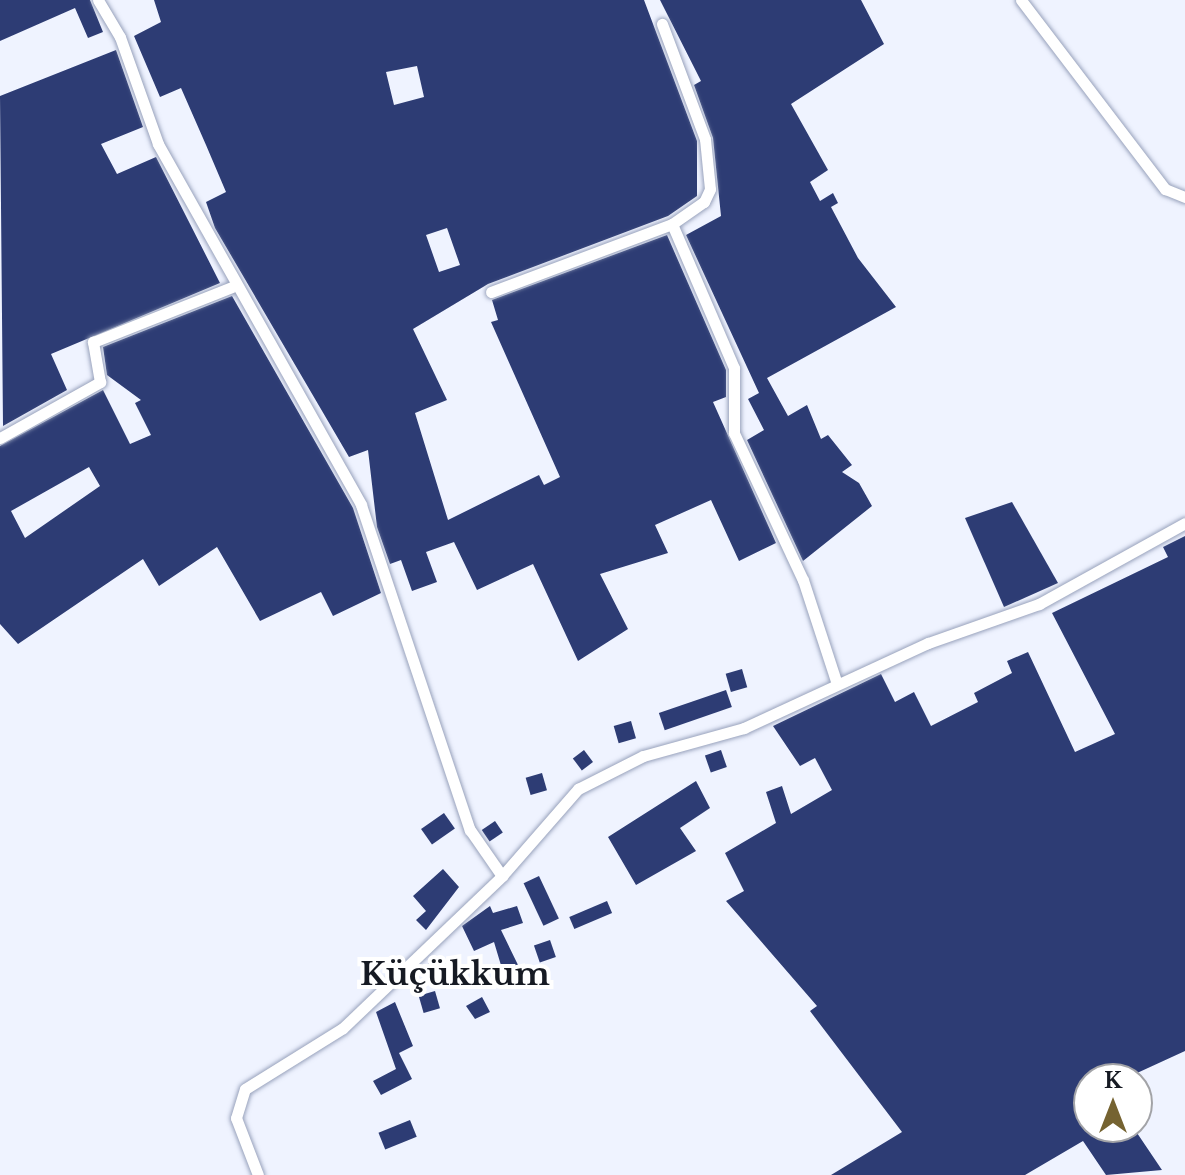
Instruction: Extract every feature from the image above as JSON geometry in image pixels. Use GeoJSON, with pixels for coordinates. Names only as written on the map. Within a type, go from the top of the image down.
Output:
{"type":"FeatureCollection","features":[{"type":"Feature","properties":{"kind":"street"},"geometry":{"type":"LineString","coordinates":[[98,0],[120,37],[158,144],[232,287],[361,505],[470,830],[502,876]]}},
{"type":"Feature","properties":{"kind":"street"},"geometry":{"type":"LineString","coordinates":[[1021,0],[1165,189],[1185,197]]}},
{"type":"Feature","properties":{"kind":"street"},"geometry":{"type":"LineString","coordinates":[[491,292],[672,224],[704,202],[710,189],[705,139],[662,24]]}},
{"type":"Feature","properties":{"kind":"street"},"geometry":{"type":"LineString","coordinates":[[672,224],[734,368],[734,433],[803,580],[837,684]]}},
{"type":"Feature","properties":{"kind":"street"},"geometry":{"type":"LineString","coordinates":[[0,438],[100,382],[93,342],[232,287]]}},
{"type":"Feature","properties":{"kind":"street"},"geometry":{"type":"LineString","coordinates":[[258,1175],[236,1118],[245,1089],[343,1028],[502,876],[578,789],[601,773],[744,728],[837,684],[1039,604],[1185,523]]}},
{"type":"Feature","properties":{"kind":"building"},"geometry":{"type":"Polygon","coordinates":[[[0,0],[90,0],[103,32],[88,38],[75,8],[0,41],[0,0]]]}},
{"type":"Feature","properties":{"kind":"building"},"geometry":{"type":"Polygon","coordinates":[[[154,0],[644,0],[697,141],[697,196],[668,216],[488,284],[413,329],[447,400],[415,413],[448,520],[539,475],[544,485],[560,477],[491,322],[498,320],[492,300],[667,235],[726,370],[726,397],[713,402],[776,543],[739,561],[711,500],[655,525],[668,553],[600,574],[628,629],[578,661],[533,564],[477,590],[454,542],[426,552],[437,582],[412,591],[401,560],[390,564],[377,527],[368,450],[349,457],[215,228],[206,202],[226,192],[181,88],[160,97],[134,36],[161,22],[154,0]],[[417,66],[386,72],[394,105],[424,97],[417,66]],[[447,228],[426,235],[439,272],[460,265],[447,228]]]}},
{"type":"Feature","properties":{"kind":"building"},"geometry":{"type":"Polygon","coordinates":[[[660,0],[861,0],[884,44],[791,104],[828,170],[810,182],[820,201],[833,193],[838,203],[831,207],[858,258],[896,307],[767,378],[788,416],[807,405],[821,439],[828,435],[852,465],[842,472],[859,483],[872,506],[803,561],[747,440],[764,430],[748,399],[759,393],[686,235],[721,216],[713,138],[694,85],[701,81],[660,0]]]}},
{"type":"Feature","properties":{"kind":"building"},"geometry":{"type":"Polygon","coordinates":[[[116,50],[143,127],[101,144],[117,174],[156,157],[220,283],[51,354],[67,390],[3,426],[0,96],[116,50]]]}},
{"type":"Feature","properties":{"kind":"building"},"geometry":{"type":"Polygon","coordinates":[[[232,296],[353,508],[381,593],[333,616],[321,592],[260,621],[217,547],[159,586],[143,559],[18,644],[0,624],[0,446],[103,390],[130,444],[151,435],[135,403],[141,400],[107,375],[103,347],[232,296]],[[89,467],[11,511],[25,538],[100,486],[89,467]]]}},
{"type":"Feature","properties":{"kind":"building"},"geometry":{"type":"Polygon","coordinates":[[[1012,502],[1058,583],[1004,607],[965,518],[1012,502]]]}},
{"type":"Feature","properties":{"kind":"building"},"geometry":{"type":"Polygon","coordinates":[[[1185,536],[1185,1051],[1153,1066],[1153,1063],[1073,1063],[1073,1143],[1080,1143],[1025,1175],[831,1175],[902,1132],[810,1011],[817,1006],[726,901],[744,891],[725,853],[776,823],[766,792],[782,786],[791,814],[832,790],[815,758],[800,766],[773,726],[881,674],[895,702],[914,692],[931,726],[978,702],[974,693],[1012,673],[1007,661],[1028,652],[1075,752],[1115,734],[1052,613],[1168,557],[1163,547],[1185,536]]]}},
{"type":"Feature","properties":{"kind":"building"},"geometry":{"type":"Polygon","coordinates":[[[742,669],[747,687],[731,692],[726,674],[742,669]]]}},
{"type":"Feature","properties":{"kind":"building"},"geometry":{"type":"Polygon","coordinates":[[[726,690],[732,707],[665,730],[659,713],[726,690]]]}},
{"type":"Feature","properties":{"kind":"building"},"geometry":{"type":"Polygon","coordinates":[[[631,721],[636,738],[619,743],[614,726],[631,721]]]}},
{"type":"Feature","properties":{"kind":"building"},"geometry":{"type":"Polygon","coordinates":[[[584,750],[593,762],[582,770],[573,758],[584,750]]]}},
{"type":"Feature","properties":{"kind":"building"},"geometry":{"type":"Polygon","coordinates":[[[721,750],[727,767],[711,773],[705,756],[721,750]]]}},
{"type":"Feature","properties":{"kind":"building"},"geometry":{"type":"Polygon","coordinates":[[[542,773],[547,790],[531,795],[526,778],[542,773]]]}},
{"type":"Feature","properties":{"kind":"building"},"geometry":{"type":"Polygon","coordinates":[[[696,781],[710,808],[680,828],[696,851],[636,885],[608,837],[696,781]]]}},
{"type":"Feature","properties":{"kind":"building"},"geometry":{"type":"Polygon","coordinates":[[[444,813],[455,829],[432,845],[421,829],[444,813]]]}},
{"type":"Feature","properties":{"kind":"building"},"geometry":{"type":"Polygon","coordinates":[[[495,821],[503,833],[490,842],[482,830],[495,821]]]}},
{"type":"Feature","properties":{"kind":"building"},"geometry":{"type":"Polygon","coordinates":[[[443,869],[459,887],[426,930],[416,920],[426,911],[413,896],[443,869]]]}},
{"type":"Feature","properties":{"kind":"building"},"geometry":{"type":"Polygon","coordinates":[[[539,876],[559,919],[543,926],[524,883],[539,876]]]}},
{"type":"Feature","properties":{"kind":"building"},"geometry":{"type":"Polygon","coordinates":[[[607,901],[612,913],[574,929],[569,917],[607,901]]]}},
{"type":"Feature","properties":{"kind":"building"},"geometry":{"type":"Polygon","coordinates":[[[490,906],[493,913],[517,906],[523,923],[501,930],[519,967],[503,972],[494,942],[474,951],[462,926],[490,906]]]}},
{"type":"Feature","properties":{"kind":"building"},"geometry":{"type":"Polygon","coordinates":[[[550,940],[556,957],[540,963],[534,946],[550,940]]]}},
{"type":"Feature","properties":{"kind":"building"},"geometry":{"type":"Polygon","coordinates":[[[438,958],[444,968],[427,979],[421,968],[438,958]]]}},
{"type":"Feature","properties":{"kind":"building"},"geometry":{"type":"Polygon","coordinates":[[[435,991],[440,1008],[424,1013],[419,996],[435,991]]]}},
{"type":"Feature","properties":{"kind":"building"},"geometry":{"type":"Polygon","coordinates":[[[482,997],[490,1012],[475,1019],[466,1006],[482,997]]]}},
{"type":"Feature","properties":{"kind":"building"},"geometry":{"type":"Polygon","coordinates":[[[395,1002],[413,1046],[399,1053],[412,1079],[381,1095],[373,1081],[396,1069],[376,1012],[395,1002]]]}},
{"type":"Feature","properties":{"kind":"building"},"geometry":{"type":"Polygon","coordinates":[[[410,1120],[417,1137],[385,1149],[378,1133],[410,1120]]]}},
{"type":"Feature","properties":{"kind":"building"},"geometry":{"type":"Polygon","coordinates":[[[1084,1143],[1144,1143],[1162,1170],[1106,1175],[1084,1143]]]}},
{"type":"Feature","properties":{"kind":"district","name":"Küçükkum"},"geometry":{"type":"Point","coordinates":[455,974]}}]}
